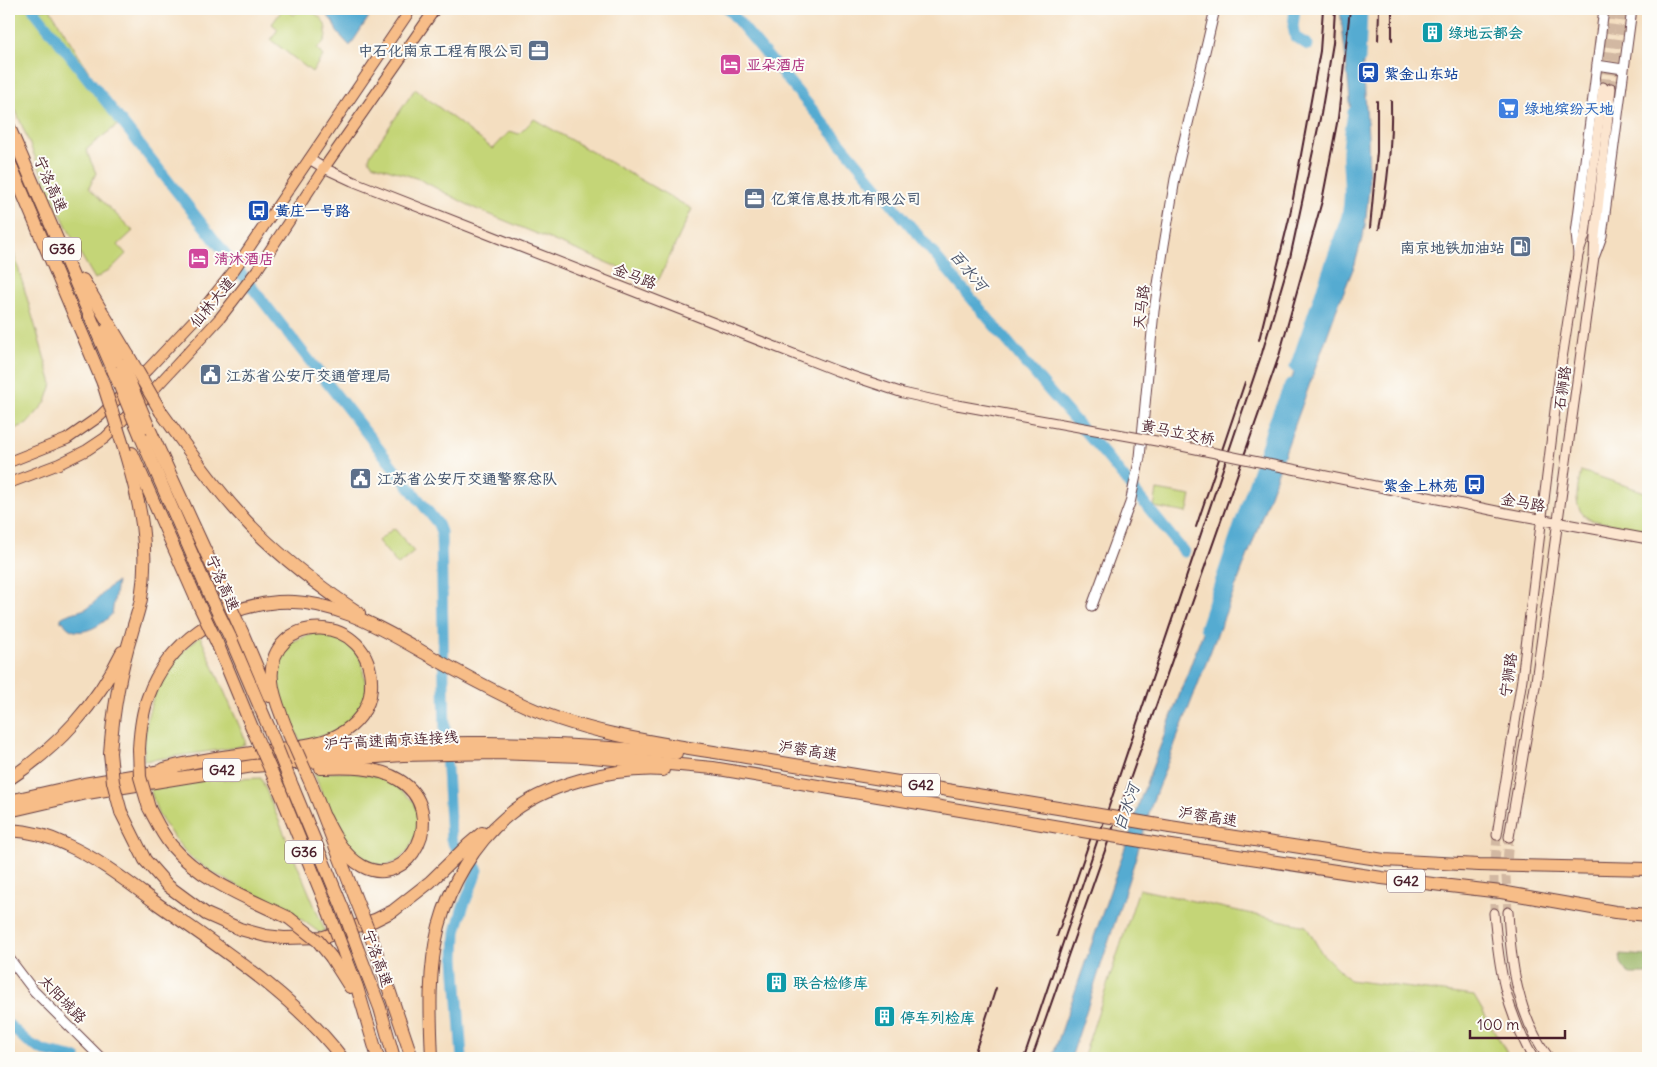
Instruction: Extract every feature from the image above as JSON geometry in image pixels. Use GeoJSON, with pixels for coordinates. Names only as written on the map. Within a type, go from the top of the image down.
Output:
{"type":"FeatureCollection","features":[{"type":"Feature","properties":{"kind":"highway","name":"宁洛高速"},"geometry":{"type":"LineString","coordinates":[[9,127],[59,242],[121,364],[145,432],[211,598],[269,728],[343,909],[380,1008],[394,1058]]}},
{"type":"Feature","properties":{"kind":"highway","name":"宁洛高速"},"geometry":{"type":"LineString","coordinates":[[9,161],[103,383],[127,450],[200,604],[280,791],[357,987],[377,1053]]}},
{"type":"Feature","properties":{"kind":"highway"},"geometry":{"type":"LineString","coordinates":[[59,242],[121,364],[161,412],[236,510],[265,540],[300,570],[334,596],[397,638]]}},
{"type":"Feature","properties":{"kind":"highway"},"geometry":{"type":"LineString","coordinates":[[145,432],[224,592],[312,786],[374,945],[412,1058]]}},
{"type":"Feature","properties":{"kind":"highway"},"geometry":{"type":"LineString","coordinates":[[127,450],[142,515],[144,554],[141,599],[112,721],[110,753],[113,782],[121,812],[145,860],[168,886],[206,914],[240,929],[266,936],[284,938],[324,937],[375,920],[393,911],[460,861]]}},
{"type":"Feature","properties":{"kind":"highway","name":"G42"},"geometry":{"type":"LineString","coordinates":[[377,1053],[347,980],[318,941],[289,918],[201,873],[171,844],[149,808],[140,777],[139,749],[145,706],[156,680],[167,661],[200,629],[218,618],[260,604],[299,602],[334,609],[397,638],[518,703],[547,715],[581,725],[670,744],[766,760]]}},
{"type":"Feature","properties":{"kind":"highway"},"geometry":{"type":"LineString","coordinates":[[152,772],[188,762],[308,745],[337,736],[348,729],[357,721],[367,706],[371,691],[371,679],[366,659],[358,645],[346,635],[333,630],[311,629],[299,632],[282,645],[272,669],[272,682],[285,725]]}},
{"type":"Feature","properties":{"kind":"highway"},"geometry":{"type":"LineString","coordinates":[[9,779],[45,753],[92,702],[118,660],[132,632]]}},
{"type":"Feature","properties":{"kind":"highway","name":"沪宁高速南京连接线"},"geometry":{"type":"LineString","coordinates":[[9,801],[84,784],[152,772],[305,752],[541,744],[624,748],[766,760]]}},
{"type":"Feature","properties":{"kind":"highway","name":"沪宁高速南京连接线"},"geometry":{"type":"LineString","coordinates":[[9,811],[86,793],[204,773],[253,766],[439,748]]}},
{"type":"Feature","properties":{"kind":"highway","name":"沪宁高速南京连接线"},"geometry":{"type":"LineString","coordinates":[[453,748],[496,753],[623,759],[713,768],[777,780]]}},
{"type":"Feature","properties":{"kind":"highway","name":"沪蓉高速"},"geometry":{"type":"LineString","coordinates":[[766,760],[1170,827],[1384,860],[1479,865],[1648,869]]}},
{"type":"Feature","properties":{"kind":"highway"},"geometry":{"type":"LineString","coordinates":[[204,773],[348,767],[382,773],[408,786],[421,807],[424,817],[423,835],[402,864],[385,871],[372,870],[362,866],[350,857],[338,842],[324,818]]}},
{"type":"Feature","properties":{"kind":"highway","name":"G42"},"geometry":{"type":"LineString","coordinates":[[432,1058],[430,1008],[433,960],[439,926],[460,861],[472,847],[506,816],[546,793],[569,783],[595,776],[622,772],[652,770],[777,780],[1165,845],[1382,878],[1501,892],[1616,912],[1648,915]]}},
{"type":"Feature","properties":{"kind":"highway"},"geometry":{"type":"LineString","coordinates":[[9,830],[46,837],[67,845],[114,873],[235,958],[298,1010],[342,1058]]}},
{"type":"Feature","properties":{"kind":"main road","name":"仙林大道"},"geometry":{"type":"LineString","coordinates":[[9,462],[67,438],[100,416],[194,320],[232,273],[411,9]]}},
{"type":"Feature","properties":{"kind":"main road","name":"仙林大道"},"geometry":{"type":"LineString","coordinates":[[9,483],[59,464],[88,450],[105,438],[220,318],[257,270],[324,168],[435,9]]}},
{"type":"Feature","properties":{"kind":"main road","name":"石狮路"},"geometry":{"type":"LineString","coordinates":[[1543,519],[1559,378],[1607,88],[1594,257],[1557,522]]}},
{"type":"Feature","properties":{"kind":"main road","name":"金马路"},"geometry":{"type":"LineString","coordinates":[[309,159],[324,168],[837,371],[903,393],[957,405]]}},
{"type":"Feature","properties":{"kind":"main road","name":"黄马立交桥"},"geometry":{"type":"LineString","coordinates":[[957,405],[1162,442],[1394,490]]}},
{"type":"Feature","properties":{"kind":"main road","name":"金马路"},"geometry":{"type":"LineString","coordinates":[[1394,490],[1648,539]]}},
{"type":"Feature","properties":{"kind":"main road","name":"宁狮路"},"geometry":{"type":"LineString","coordinates":[[1497,835],[1522,679],[1543,519]]}},
{"type":"Feature","properties":{"kind":"main road","name":"宁狮路"},"geometry":{"type":"LineString","coordinates":[[1509,837],[1536,681],[1557,522]]}},
{"type":"Feature","properties":{"kind":"main road"},"geometry":{"type":"LineString","coordinates":[[1508,912],[1510,953],[1517,990],[1532,1030],[1549,1058]]}},
{"type":"Feature","properties":{"kind":"main road"},"geometry":{"type":"LineString","coordinates":[[1494,913],[1499,962],[1506,994],[1519,1031],[1533,1058]]}},
{"type":"Feature","properties":{"kind":"street","name":"天马路"},"geometry":{"type":"LineString","coordinates":[[1092,606],[1130,503],[1140,457],[1154,311],[1165,236],[1175,179],[1215,9]]}},
{"type":"Feature","properties":{"kind":"street","name":"石狮路"},"geometry":{"type":"LineString","coordinates":[[1578,255],[1576,233],[1604,9]]}},
{"type":"Feature","properties":{"kind":"street","name":"石狮路"},"geometry":{"type":"LineString","coordinates":[[1594,257],[1602,236],[1632,9]]}},
{"type":"Feature","properties":{"kind":"street"},"geometry":{"type":"LineString","coordinates":[[1597,65],[1623,69]]}},
{"type":"Feature","properties":{"kind":"street","name":"太阳城路"},"geometry":{"type":"LineString","coordinates":[[9,958],[34,990],[100,1058]]}},
{"type":"Feature","properties":{"kind":"green space"},"geometry":{"type":"Polygon","coordinates":[[[9,9],[50,9],[97,85],[123,121],[86,150],[96,173],[89,188],[133,231],[118,245],[126,254],[112,268],[95,279],[77,248],[44,179],[9,94],[9,9]]]}},
{"type":"Feature","properties":{"kind":"green space"},"geometry":{"type":"Polygon","coordinates":[[[286,9],[294,15],[297,9],[308,11],[322,19],[324,23],[326,37],[317,48],[323,56],[312,72],[271,40],[278,29],[272,24],[282,10],[286,9]]]}},
{"type":"Feature","properties":{"kind":"green space"},"geometry":{"type":"Polygon","coordinates":[[[415,89],[493,149],[510,131],[519,134],[534,119],[692,209],[659,279],[654,282],[474,208],[419,179],[372,164],[369,159],[370,155],[415,89]]]}},
{"type":"Feature","properties":{"kind":"green space"},"geometry":{"type":"Polygon","coordinates":[[[9,236],[52,384],[46,402],[27,424],[9,431],[9,236]]]}},
{"type":"Feature","properties":{"kind":"green space"},"geometry":{"type":"Polygon","coordinates":[[[1581,471],[1648,493],[1648,531],[1591,520],[1584,516],[1578,505],[1577,498],[1581,471]]]}},
{"type":"Feature","properties":{"kind":"green space"},"geometry":{"type":"Polygon","coordinates":[[[1157,490],[1191,496],[1187,513],[1154,507],[1157,490]]]}},
{"type":"Feature","properties":{"kind":"green space"},"geometry":{"type":"Polygon","coordinates":[[[394,528],[414,552],[398,565],[378,541],[394,528]]]}},
{"type":"Feature","properties":{"kind":"green space"},"geometry":{"type":"Polygon","coordinates":[[[317,632],[344,639],[361,658],[367,694],[356,716],[334,733],[300,741],[276,681],[281,654],[289,643],[317,632]]]}},
{"type":"Feature","properties":{"kind":"green space"},"geometry":{"type":"Polygon","coordinates":[[[200,636],[245,739],[245,744],[238,747],[144,761],[146,727],[155,693],[170,667],[200,636]]]}},
{"type":"Feature","properties":{"kind":"green space"},"geometry":{"type":"Polygon","coordinates":[[[348,772],[387,778],[414,802],[419,820],[416,835],[409,849],[398,861],[384,866],[360,860],[337,832],[314,773],[348,772]]]}},
{"type":"Feature","properties":{"kind":"green space"},"geometry":{"type":"Polygon","coordinates":[[[261,778],[325,931],[320,933],[298,917],[215,874],[190,857],[158,814],[150,789],[202,780],[261,778]]]}},
{"type":"Feature","properties":{"kind":"green space"},"geometry":{"type":"Polygon","coordinates":[[[1139,889],[1306,926],[1321,952],[1349,980],[1474,996],[1510,1058],[1083,1058],[1139,889]]]}},
{"type":"Feature","properties":{"kind":"green space"},"geometry":{"type":"Polygon","coordinates":[[[1620,954],[1648,956],[1648,974],[1629,974],[1621,963],[1620,954]]]}},
{"type":"Feature","properties":{"kind":"water"},"geometry":{"type":"Polygon","coordinates":[[[322,9],[374,9],[350,46],[337,32],[333,22],[322,9]]]}},
{"type":"Feature","properties":{"kind":"water","name":"白水河"},"geometry":{"type":"Polygon","coordinates":[[[1340,9],[1359,9],[1368,136],[1369,188],[1365,227],[1355,264],[1336,311],[1251,547],[1152,803],[1071,1058],[1052,1058],[1140,800],[1224,576],[1346,221],[1350,195],[1352,142],[1349,88],[1340,9]]]}},
{"type":"Feature","properties":{"kind":"water"},"geometry":{"type":"Polygon","coordinates":[[[117,582],[112,614],[101,624],[87,630],[73,631],[63,621],[61,622],[61,618],[64,616],[87,608],[117,582]]]}},
{"type":"Feature","properties":{"kind":"waterway"},"geometry":{"type":"LineString","coordinates":[[33,9],[438,524],[441,532],[445,735],[451,839],[456,848],[478,870],[462,910],[456,932],[455,958],[462,1058]]}},
{"type":"Feature","properties":{"kind":"waterway","name":"百水河"},"geometry":{"type":"LineString","coordinates":[[728,9],[1050,392],[1107,457],[1184,552]]}},
{"type":"Feature","properties":{"kind":"waterway"},"geometry":{"type":"LineString","coordinates":[[1295,9],[1293,26],[1295,37],[1308,45]]}},
{"type":"Feature","properties":{"kind":"waterway"},"geometry":{"type":"LineString","coordinates":[[1360,59],[1362,9]]}},
{"type":"Feature","properties":{"kind":"waterway"},"geometry":{"type":"LineString","coordinates":[[1295,367],[1347,216],[1349,196],[1348,151],[1353,112]]}},
{"type":"Feature","properties":{"kind":"waterway"},"geometry":{"type":"LineString","coordinates":[[1205,627],[1272,427],[1290,384]]}},
{"type":"Feature","properties":{"kind":"waterway"},"geometry":{"type":"LineString","coordinates":[[9,1025],[29,1043],[44,1051],[76,1058]]}},
{"type":"Feature","properties":{"kind":"tunnel"},"geometry":{"type":"LineString","coordinates":[[1603,87],[1613,9]]}},
{"type":"Feature","properties":{"kind":"tunnel"},"geometry":{"type":"LineString","coordinates":[[1611,88],[1622,9]]}},
{"type":"Feature","properties":{"kind":"tunnel"},"geometry":{"type":"LineString","coordinates":[[1494,913],[1497,835]]}},
{"type":"Feature","properties":{"kind":"tunnel"},"geometry":{"type":"LineString","coordinates":[[1508,912],[1506,877],[1509,837]]}},
{"type":"Feature","properties":{"kind":"railway"},"geometry":{"type":"LineString","coordinates":[[1259,340],[1290,215],[1320,51],[1323,9]]}},
{"type":"Feature","properties":{"kind":"railway"},"geometry":{"type":"LineString","coordinates":[[1024,1058],[1262,353],[1290,258],[1321,114],[1333,43],[1335,9]]}},
{"type":"Feature","properties":{"kind":"railway"},"geometry":{"type":"LineString","coordinates":[[1032,1058],[1279,356],[1322,201],[1338,118],[1350,9]]}},
{"type":"Feature","properties":{"kind":"railway"},"geometry":{"type":"LineString","coordinates":[[1378,40],[1379,11]]}},
{"type":"Feature","properties":{"kind":"railway"},"geometry":{"type":"LineString","coordinates":[[1392,11],[1392,40]]}},
{"type":"Feature","properties":{"kind":"railway"},"geometry":{"type":"LineString","coordinates":[[1370,228],[1377,152],[1377,101]]}},
{"type":"Feature","properties":{"kind":"railway"},"geometry":{"type":"LineString","coordinates":[[1379,229],[1389,165],[1391,101]]}},
{"type":"Feature","properties":{"kind":"railway"},"geometry":{"type":"LineString","coordinates":[[1196,527],[1245,382]]}},
{"type":"Feature","properties":{"kind":"railway"},"geometry":{"type":"LineString","coordinates":[[1057,936],[1091,837]]}},
{"type":"Feature","properties":{"kind":"railway"},"geometry":{"type":"LineString","coordinates":[[973,1058],[996,988]]}},
{"type":"Feature","properties":{"kind":"place","name":"绿地云都会"},"geometry":{"type":"Point","coordinates":[1432,32]}},
{"type":"Feature","properties":{"kind":"place","name":"中石化南京工程有限公司"},"geometry":{"type":"Point","coordinates":[539,50]}},
{"type":"Feature","properties":{"kind":"place","name":"亚朵酒店"},"geometry":{"type":"Point","coordinates":[730,64]}},
{"type":"Feature","properties":{"kind":"place","name":"紫金山东站"},"geometry":{"type":"Point","coordinates":[1368,73]}},
{"type":"Feature","properties":{"kind":"place","name":"绿地缤纷天地"},"geometry":{"type":"Point","coordinates":[1508,108]}},
{"type":"Feature","properties":{"kind":"place","name":"亿策信息技术有限公司"},"geometry":{"type":"Point","coordinates":[755,198]}},
{"type":"Feature","properties":{"kind":"place","name":"黄庄一号路"},"geometry":{"type":"Point","coordinates":[259,210]}},
{"type":"Feature","properties":{"kind":"place","name":"南京地铁加油站"},"geometry":{"type":"Point","coordinates":[1521,247]}},
{"type":"Feature","properties":{"kind":"place","name":"清沐酒店"},"geometry":{"type":"Point","coordinates":[198,258]}},
{"type":"Feature","properties":{"kind":"place","name":"江苏省公安厅交通管理局"},"geometry":{"type":"Point","coordinates":[210,375]}},
{"type":"Feature","properties":{"kind":"place","name":"江苏省公安厅交通警察总队"},"geometry":{"type":"Point","coordinates":[361,478]}},
{"type":"Feature","properties":{"kind":"place","name":"紫金上林苑"},"geometry":{"type":"Point","coordinates":[1474,485]}},
{"type":"Feature","properties":{"kind":"place","name":"联合检修库"},"geometry":{"type":"Point","coordinates":[777,982]}},
{"type":"Feature","properties":{"kind":"place","name":"停车列检库"},"geometry":{"type":"Point","coordinates":[884,1017]}}]}
